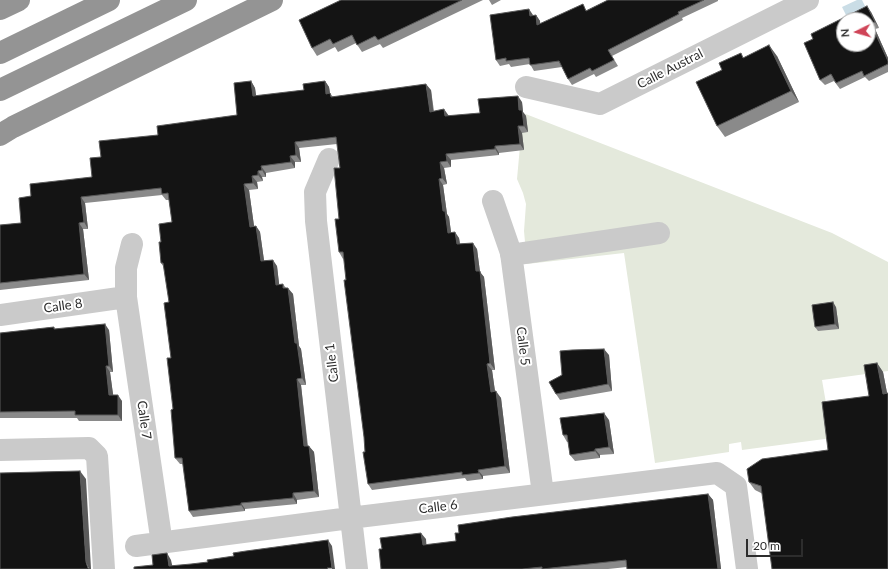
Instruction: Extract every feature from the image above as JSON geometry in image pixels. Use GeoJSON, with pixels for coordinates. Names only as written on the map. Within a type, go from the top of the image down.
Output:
{"type":"FeatureCollection","features":[{"type":"Feature","properties":{"kind":"highway"},"geometry":{"type":"LineString","coordinates":[[0,9],[20,0]]}},
{"type":"Feature","properties":{"kind":"highway"},"geometry":{"type":"LineString","coordinates":[[0,54],[109,0]]}},
{"type":"Feature","properties":{"kind":"highway"},"geometry":{"type":"LineString","coordinates":[[0,90],[186,0]]}},
{"type":"Feature","properties":{"kind":"highway"},"geometry":{"type":"LineString","coordinates":[[0,135],[13,127],[272,0]]}},
{"type":"Feature","properties":{"kind":"street","name":"Calle Austral"},"geometry":{"type":"LineString","coordinates":[[526,87],[600,104],[808,0]]}},
{"type":"Feature","properties":{"kind":"street","name":"Calle 1"},"geometry":{"type":"LineString","coordinates":[[330,159],[315,192],[316,221],[357,569]]}},
{"type":"Feature","properties":{"kind":"street","name":"Calle 5"},"geometry":{"type":"LineString","coordinates":[[493,201],[511,255],[543,494]]}},
{"type":"Feature","properties":{"kind":"street"},"geometry":{"type":"LineString","coordinates":[[511,255],[659,233]]}},
{"type":"Feature","properties":{"kind":"street","name":"Calle 7"},"geometry":{"type":"LineString","coordinates":[[132,244],[126,268],[126,297],[162,544]]}},
{"type":"Feature","properties":{"kind":"street","name":"Calle 8"},"geometry":{"type":"LineString","coordinates":[[0,315],[126,297]]}},
{"type":"Feature","properties":{"kind":"street"},"geometry":{"type":"LineString","coordinates":[[0,450],[89,448],[98,456],[104,569]]}},
{"type":"Feature","properties":{"kind":"street","name":"Calle 6"},"geometry":{"type":"LineString","coordinates":[[136,546],[162,544],[350,518],[717,473],[736,486],[747,569]]}},
{"type":"Feature","properties":{"kind":"shaded area"},"geometry":{"type":"Polygon","coordinates":[[[857,0],[862,0],[867,10],[863,12],[844,12],[842,7],[857,0]]]}},
{"type":"Feature","properties":{"kind":"shaded area"},"geometry":{"type":"Polygon","coordinates":[[[523,113],[832,233],[888,262],[888,371],[822,380],[832,438],[742,450],[741,442],[729,444],[729,452],[655,463],[624,253],[527,264],[524,231],[526,204],[517,179],[523,113]]]}},
{"type":"Feature","properties":{"kind":"building"},"geometry":{"type":"Polygon","coordinates":[[[341,0],[462,0],[378,40],[375,36],[357,45],[352,35],[333,44],[330,39],[312,48],[299,20],[341,0]]]}},
{"type":"Feature","properties":{"kind":"building"},"geometry":{"type":"Polygon","coordinates":[[[608,0],[704,0],[678,12],[679,14],[608,50],[614,60],[592,71],[590,68],[568,79],[559,61],[530,65],[529,58],[506,61],[506,58],[496,60],[490,15],[529,9],[530,16],[536,15],[537,25],[583,4],[586,11],[608,0]]]}},
{"type":"Feature","properties":{"kind":"building"},"geometry":{"type":"Polygon","coordinates":[[[867,6],[870,12],[855,12],[867,6]]]}},
{"type":"Feature","properties":{"kind":"building"},"geometry":{"type":"Polygon","coordinates":[[[836,22],[836,52],[876,52],[876,35],[888,64],[864,76],[862,71],[836,83],[831,74],[820,80],[804,43],[813,39],[811,34],[836,22]]]}},
{"type":"Feature","properties":{"kind":"building"},"geometry":{"type":"Polygon","coordinates":[[[769,45],[791,91],[717,126],[696,82],[722,70],[719,63],[741,53],[743,58],[769,45]]]}},
{"type":"Feature","properties":{"kind":"building"},"geometry":{"type":"Polygon","coordinates":[[[251,81],[253,96],[304,90],[303,84],[325,81],[326,94],[330,93],[331,97],[426,84],[430,112],[444,109],[445,116],[480,113],[478,99],[518,96],[519,110],[522,110],[524,126],[518,126],[520,144],[495,146],[495,149],[446,154],[447,161],[440,162],[442,178],[439,179],[443,211],[445,211],[448,233],[455,232],[457,244],[473,243],[476,271],[480,271],[490,363],[487,364],[491,392],[496,391],[505,466],[478,470],[479,473],[462,475],[462,472],[368,484],[363,452],[365,452],[364,437],[344,280],[346,280],[343,252],[339,252],[335,219],[339,219],[334,168],[340,168],[336,137],[295,142],[296,155],[290,156],[291,162],[261,166],[262,170],[258,171],[258,175],[252,176],[253,183],[244,184],[250,227],[256,226],[261,261],[273,260],[276,285],[283,284],[283,288],[288,288],[295,343],[297,343],[302,378],[297,379],[304,446],[309,446],[314,491],[293,493],[293,498],[241,503],[241,505],[189,511],[182,458],[175,458],[171,410],[173,409],[167,358],[171,358],[164,303],[169,302],[163,263],[161,263],[159,242],[161,242],[159,224],[172,222],[168,193],[162,194],[161,188],[81,197],[84,222],[79,223],[84,274],[0,283],[0,225],[21,223],[19,198],[31,196],[30,184],[92,177],[90,158],[101,157],[99,141],[158,135],[157,126],[237,115],[234,83],[251,81]]]}},
{"type":"Feature","properties":{"kind":"building"},"geometry":{"type":"Polygon","coordinates":[[[833,302],[835,324],[815,327],[812,305],[833,302]]]}},
{"type":"Feature","properties":{"kind":"building"},"geometry":{"type":"Polygon","coordinates":[[[105,324],[109,366],[106,366],[109,395],[118,395],[118,415],[75,415],[75,411],[0,412],[0,333],[54,327],[54,329],[105,324]]]}},
{"type":"Feature","properties":{"kind":"building"},"geometry":{"type":"Polygon","coordinates":[[[604,349],[608,384],[556,394],[549,382],[562,375],[560,351],[604,349]]]}},
{"type":"Feature","properties":{"kind":"building"},"geometry":{"type":"Polygon","coordinates":[[[877,363],[883,394],[888,393],[888,569],[772,569],[761,486],[749,482],[747,469],[762,459],[828,450],[822,402],[869,396],[864,365],[877,363]]]}},
{"type":"Feature","properties":{"kind":"building"},"geometry":{"type":"Polygon","coordinates":[[[604,413],[609,447],[570,455],[567,435],[563,435],[560,418],[604,413]]]}},
{"type":"Feature","properties":{"kind":"building"},"geometry":{"type":"Polygon","coordinates":[[[80,471],[86,562],[89,569],[0,569],[0,473],[80,471]]]}},
{"type":"Feature","properties":{"kind":"building"},"geometry":{"type":"Polygon","coordinates":[[[708,494],[718,569],[627,569],[626,560],[542,569],[542,567],[522,569],[381,569],[379,549],[382,549],[380,538],[421,533],[423,545],[456,541],[455,533],[459,533],[458,525],[512,517],[708,494]]]}},
{"type":"Feature","properties":{"kind":"building"},"geometry":{"type":"Polygon","coordinates":[[[328,540],[332,568],[327,568],[328,569],[134,569],[134,567],[153,565],[152,555],[167,553],[169,566],[208,562],[207,560],[234,556],[233,553],[328,540]]]}}]}
